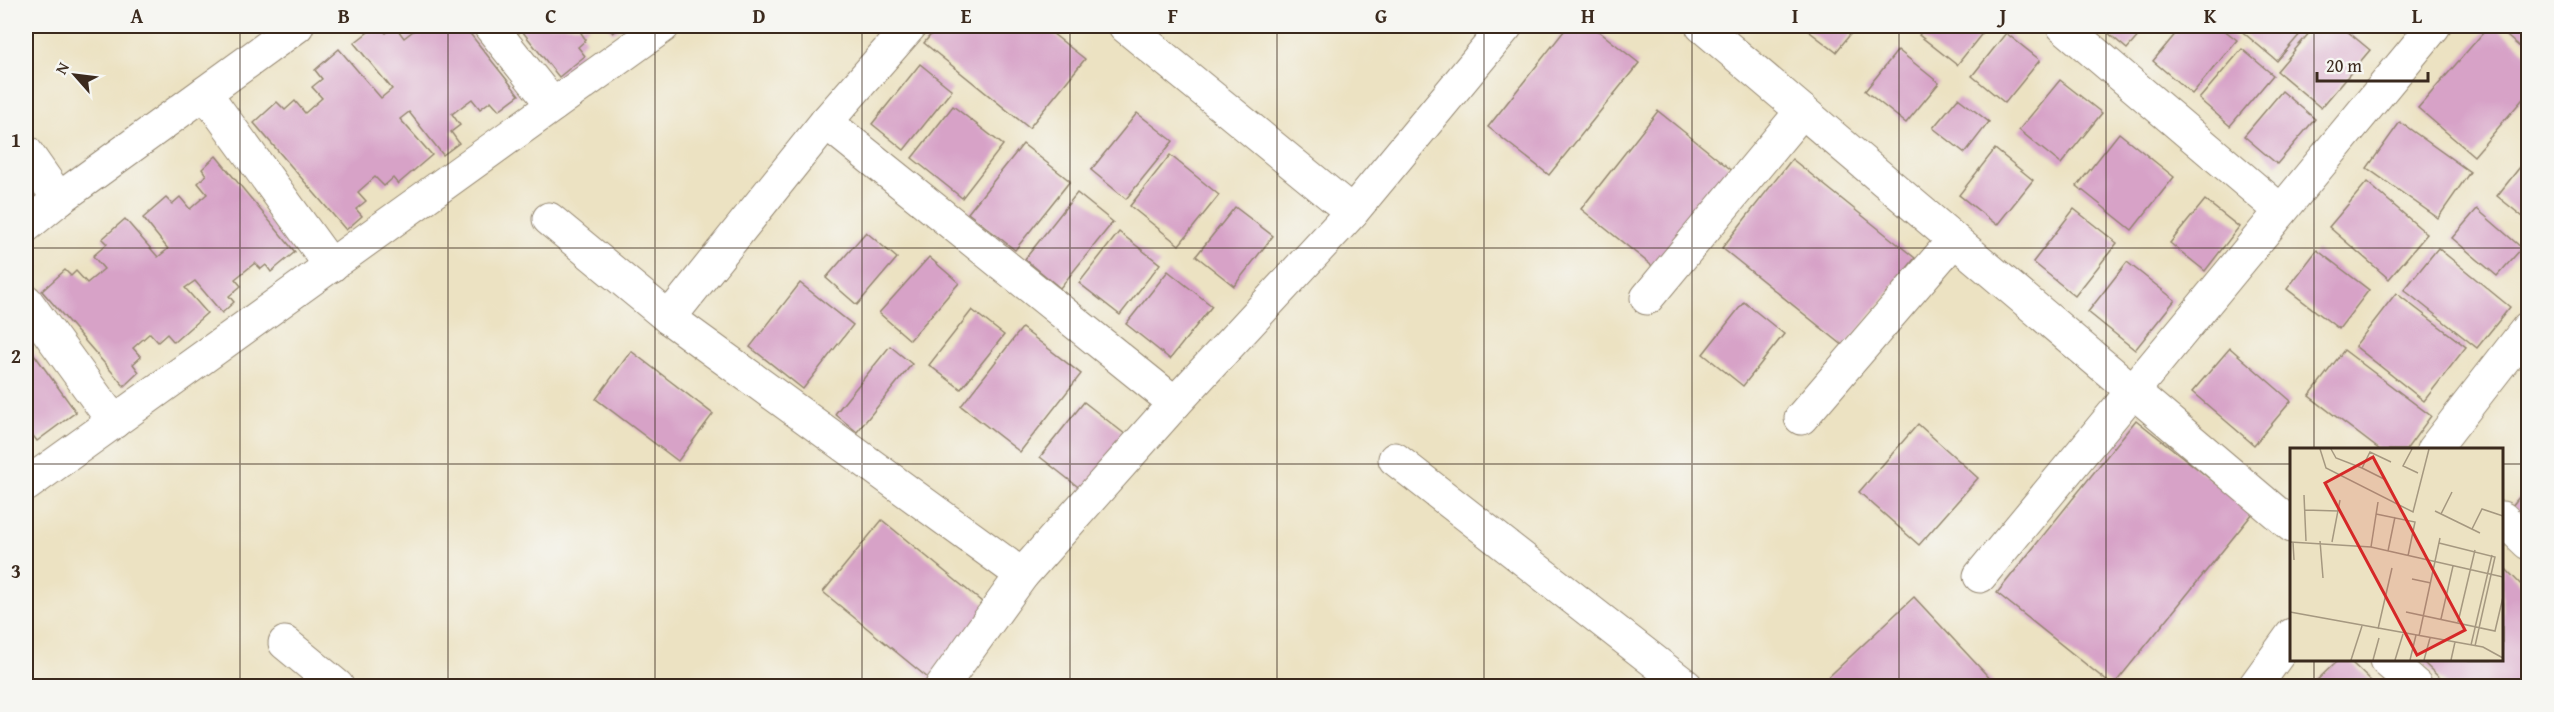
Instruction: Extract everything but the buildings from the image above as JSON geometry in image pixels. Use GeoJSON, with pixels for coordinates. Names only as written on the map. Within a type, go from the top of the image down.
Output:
{"type":"FeatureCollection","features":[{"type":"Feature","properties":{"kind":"street"},"geometry":{"type":"LineString","coordinates":[[26,226],[297,26]]}},
{"type":"Feature","properties":{"kind":"street"},"geometry":{"type":"LineString","coordinates":[[490,26],[553,105]]}},
{"type":"Feature","properties":{"kind":"street"},"geometry":{"type":"LineString","coordinates":[[26,485],[663,26]]}},
{"type":"Feature","properties":{"kind":"street"},"geometry":{"type":"LineString","coordinates":[[669,318],[826,122],[910,26]]}},
{"type":"Feature","properties":{"kind":"street"},"geometry":{"type":"LineString","coordinates":[[1125,26],[1352,212]]}},
{"type":"Feature","properties":{"kind":"street"},"geometry":{"type":"LineString","coordinates":[[942,687],[1022,575],[1175,403],[1352,212],[1506,26]]}},
{"type":"Feature","properties":{"kind":"street"},"geometry":{"type":"LineString","coordinates":[[1702,26],[2290,524]]}},
{"type":"Feature","properties":{"kind":"street"},"geometry":{"type":"LineString","coordinates":[[2063,26],[2281,212]]}},
{"type":"Feature","properties":{"kind":"street"},"geometry":{"type":"LineString","coordinates":[[1980,576],[2281,212],[2424,29]]}},
{"type":"Feature","properties":{"kind":"street"},"geometry":{"type":"LineString","coordinates":[[205,93],[331,266]]}},
{"type":"Feature","properties":{"kind":"street"},"geometry":{"type":"LineString","coordinates":[[1647,298],[1802,111]]}},
{"type":"Feature","properties":{"kind":"street"},"geometry":{"type":"LineString","coordinates":[[826,122],[1175,403]]}},
{"type":"Feature","properties":{"kind":"street"},"geometry":{"type":"LineString","coordinates":[[26,152],[60,200]]}},
{"type":"Feature","properties":{"kind":"street"},"geometry":{"type":"LineString","coordinates":[[549,219],[669,318],[1022,575]]}},
{"type":"Feature","properties":{"kind":"street"},"geometry":{"type":"LineString","coordinates":[[1801,418],[1954,240]]}},
{"type":"Feature","properties":{"kind":"street"},"geometry":{"type":"LineString","coordinates":[[26,302],[114,422]]}},
{"type":"Feature","properties":{"kind":"street"},"geometry":{"type":"LineString","coordinates":[[2435,448],[2529,328]]}},
{"type":"Feature","properties":{"kind":"street"},"geometry":{"type":"LineString","coordinates":[[1395,459],[1686,687]]}},
{"type":"Feature","properties":{"kind":"street"},"geometry":{"type":"LineString","coordinates":[[2503,520],[2529,543]]}},
{"type":"Feature","properties":{"kind":"street"},"geometry":{"type":"LineString","coordinates":[[2255,687],[2290,638]]}},
{"type":"Feature","properties":{"kind":"street"},"geometry":{"type":"LineString","coordinates":[[285,643],[337,687]]}},
{"type":"Feature","properties":{"kind":"street"},"geometry":{"type":"LineString","coordinates":[[2387,661],[2416,687]]}}]}
